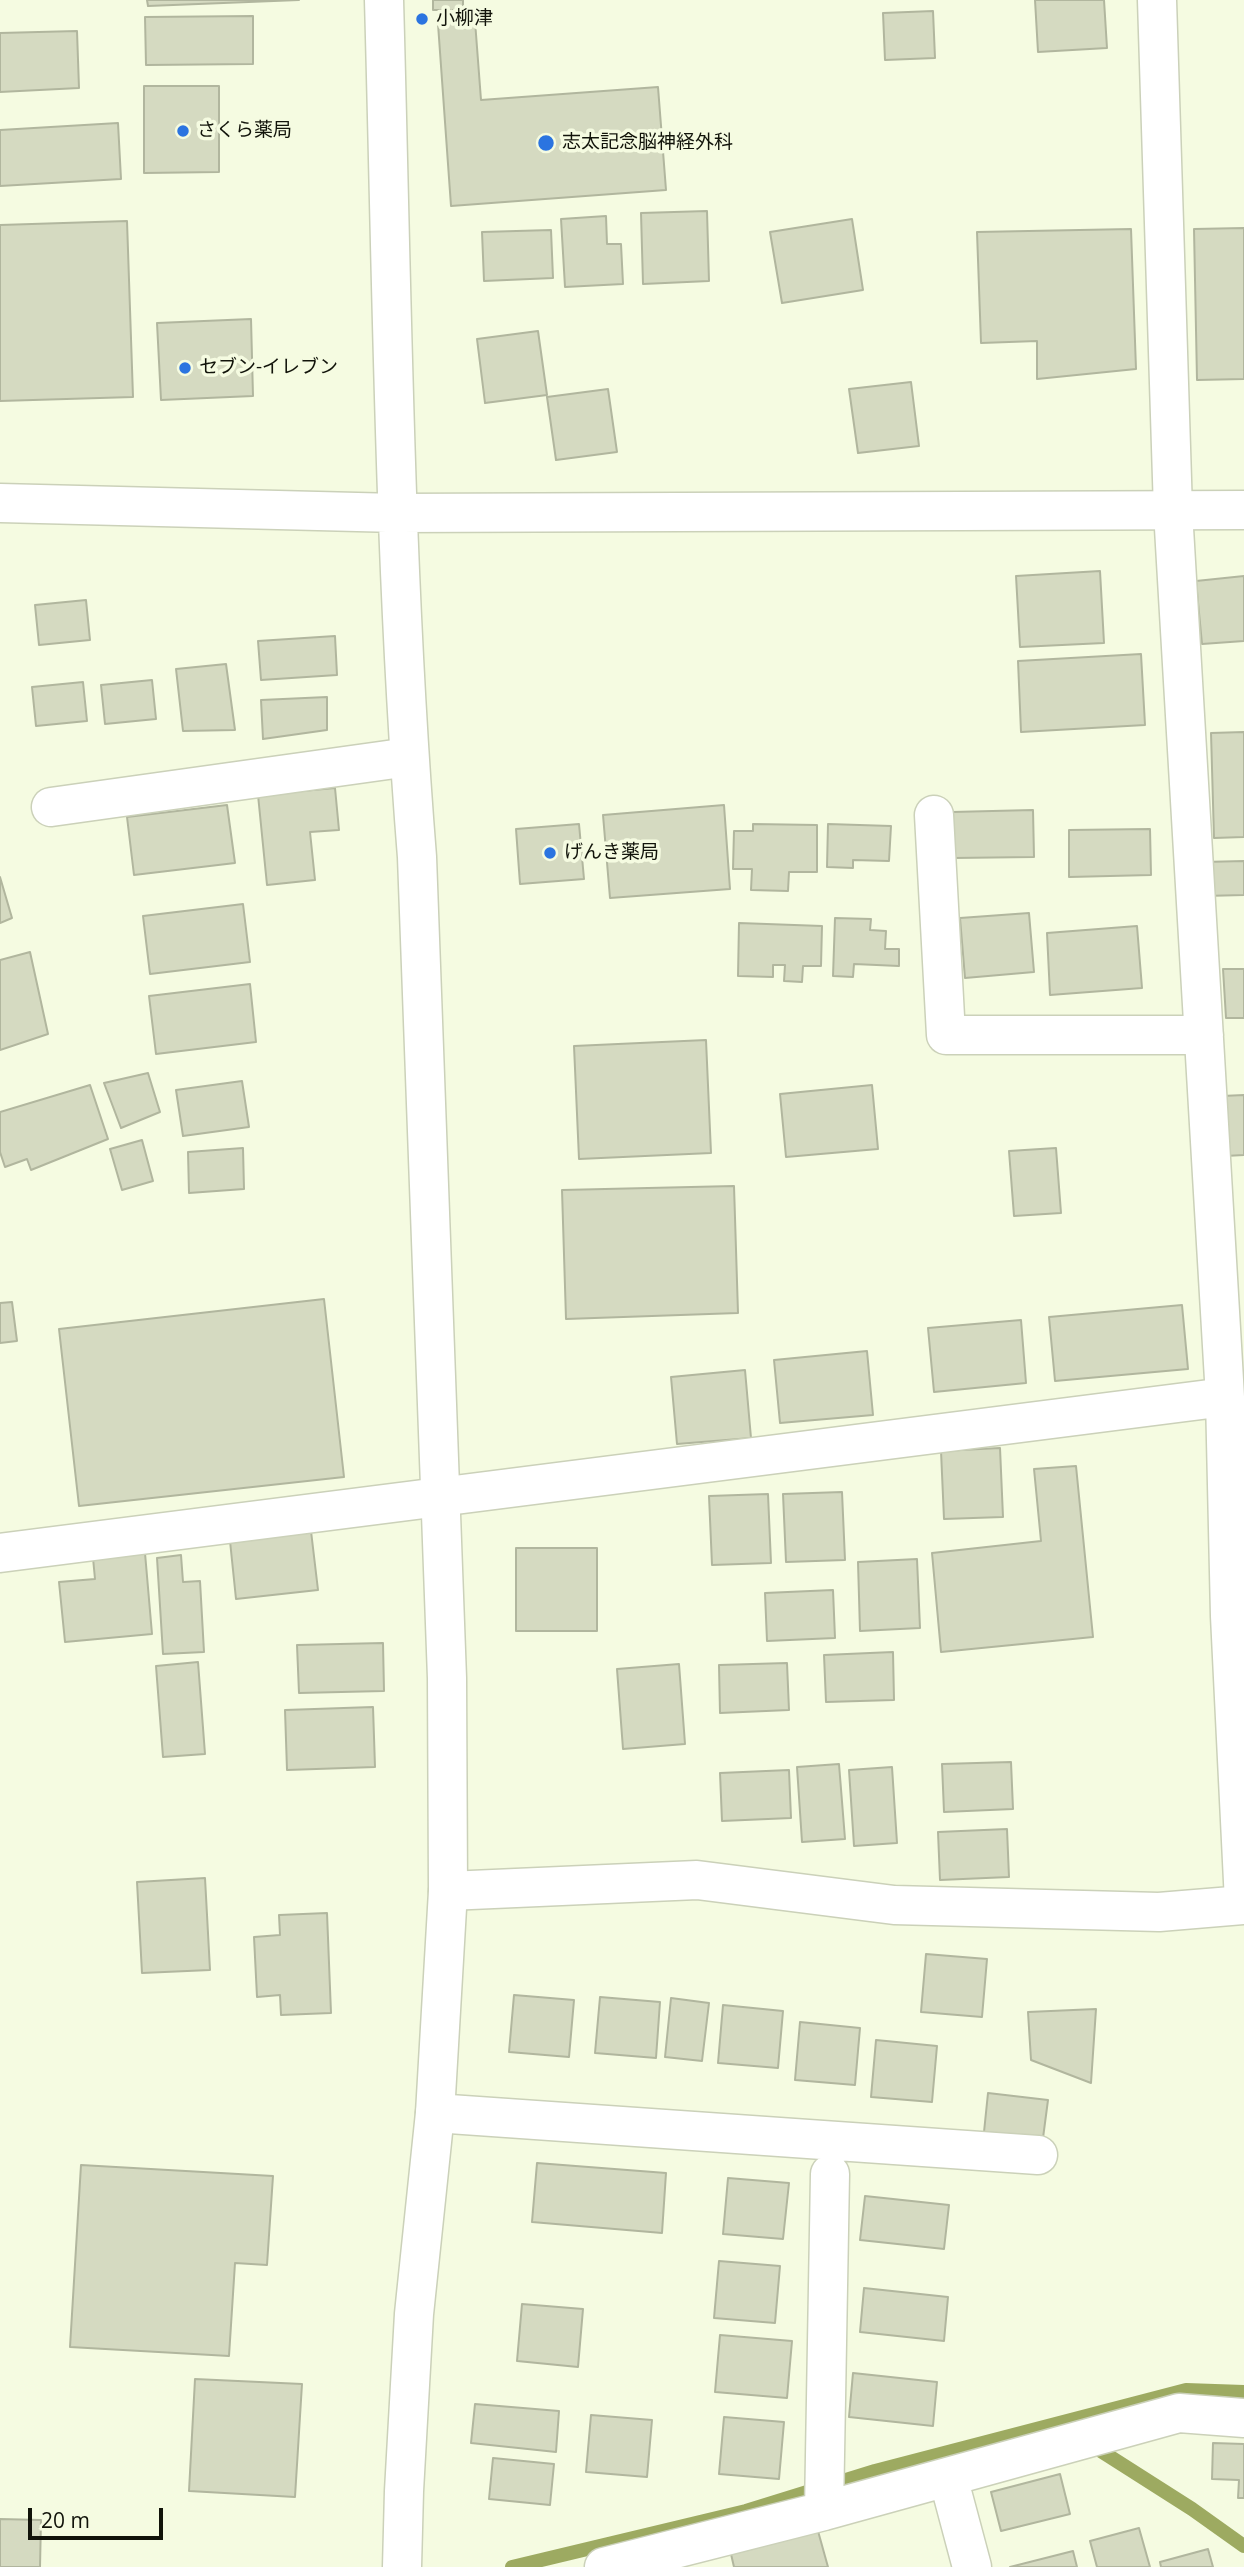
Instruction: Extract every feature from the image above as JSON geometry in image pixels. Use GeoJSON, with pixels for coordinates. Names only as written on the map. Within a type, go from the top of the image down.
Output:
{"type":"FeatureCollection","features":[{"type":"Feature","properties":{"kind":"street"},"geometry":{"type":"LineString","coordinates":[[384,0],[397,513],[409,757],[417,857],[447,1678],[448,1891],[435,2113],[414,2314],[402,2567]]}},
{"type":"Feature","properties":{"kind":"street"},"geometry":{"type":"LineString","coordinates":[[448,1891],[698,1880],[894,1905],[1159,1912],[1244,1904],[1237,1616],[1225,1397],[1233,1358],[1204,1035],[1173,511],[1157,0]]}},
{"type":"Feature","properties":{"kind":"street"},"geometry":{"type":"LineString","coordinates":[[0,503],[397,513],[1244,510]]}},
{"type":"Feature","properties":{"kind":"street"},"geometry":{"type":"LineString","coordinates":[[51,807],[409,757]]}},
{"type":"Feature","properties":{"kind":"street"},"geometry":{"type":"LineString","coordinates":[[934,815],[946,1035],[1204,1035]]}},
{"type":"Feature","properties":{"kind":"street"},"geometry":{"type":"LineString","coordinates":[[0,1553],[1225,1397]]}},
{"type":"Feature","properties":{"kind":"street"},"geometry":{"type":"LineString","coordinates":[[435,2113],[1038,2155]]}},
{"type":"Feature","properties":{"kind":"street"},"geometry":{"type":"LineString","coordinates":[[824,2511],[830,2174]]}},
{"type":"Feature","properties":{"kind":"street"},"geometry":{"type":"LineString","coordinates":[[604,2567],[696,2556],[824,2511],[1179,2413],[1244,2418]]}},
{"type":"Feature","properties":{"kind":"street"},"geometry":{"type":"LineString","coordinates":[[948,2477],[972,2567]]}},
{"type":"Feature","properties":{"kind":"building"},"geometry":{"type":"Polygon","coordinates":[[[147,0],[299,0],[148,6],[147,0]]]}},
{"type":"Feature","properties":{"kind":"building"},"geometry":{"type":"Polygon","coordinates":[[[433,0],[463,0],[463,10],[433,10],[433,0]]]}},
{"type":"Feature","properties":{"kind":"building"},"geometry":{"type":"Polygon","coordinates":[[[1035,0],[1104,0],[1107,48],[1038,52],[1035,0]]]}},
{"type":"Feature","properties":{"kind":"building"},"geometry":{"type":"Polygon","coordinates":[[[933,11],[935,58],[885,60],[883,13],[933,11]]]}},
{"type":"Feature","properties":{"kind":"building"},"geometry":{"type":"Polygon","coordinates":[[[253,16],[253,64],[146,65],[145,17],[253,16]]]}},
{"type":"Feature","properties":{"kind":"building"},"geometry":{"type":"Polygon","coordinates":[[[475,21],[481,100],[658,87],[666,190],[451,206],[438,24],[475,21]]]}},
{"type":"Feature","properties":{"kind":"building"},"geometry":{"type":"Polygon","coordinates":[[[77,31],[79,88],[0,92],[0,33],[77,31]]]}},
{"type":"Feature","properties":{"kind":"building"},"geometry":{"type":"Polygon","coordinates":[[[144,86],[219,86],[219,172],[144,173],[144,86]]]}},
{"type":"Feature","properties":{"kind":"building"},"geometry":{"type":"Polygon","coordinates":[[[118,123],[121,179],[0,186],[0,130],[118,123]]]}},
{"type":"Feature","properties":{"kind":"building"},"geometry":{"type":"Polygon","coordinates":[[[707,211],[709,281],[643,284],[641,213],[707,211]]]}},
{"type":"Feature","properties":{"kind":"building"},"geometry":{"type":"Polygon","coordinates":[[[606,216],[607,244],[621,244],[623,284],[565,287],[561,219],[606,216]]]}},
{"type":"Feature","properties":{"kind":"building"},"geometry":{"type":"Polygon","coordinates":[[[852,219],[863,290],[782,303],[770,232],[852,219]]]}},
{"type":"Feature","properties":{"kind":"building"},"geometry":{"type":"Polygon","coordinates":[[[127,221],[133,397],[0,401],[0,225],[127,221]]]}},
{"type":"Feature","properties":{"kind":"building"},"geometry":{"type":"Polygon","coordinates":[[[1244,228],[1244,379],[1197,380],[1194,229],[1244,228]]]}},
{"type":"Feature","properties":{"kind":"building"},"geometry":{"type":"Polygon","coordinates":[[[1131,229],[1136,369],[1037,379],[1037,341],[981,343],[977,232],[1131,229]]]}},
{"type":"Feature","properties":{"kind":"building"},"geometry":{"type":"Polygon","coordinates":[[[551,230],[553,278],[484,281],[482,232],[551,230]]]}},
{"type":"Feature","properties":{"kind":"building"},"geometry":{"type":"Polygon","coordinates":[[[251,319],[253,396],[161,400],[157,323],[251,319]]]}},
{"type":"Feature","properties":{"kind":"building"},"geometry":{"type":"Polygon","coordinates":[[[538,331],[547,395],[485,403],[477,339],[538,331]]]}},
{"type":"Feature","properties":{"kind":"building"},"geometry":{"type":"Polygon","coordinates":[[[911,382],[919,446],[858,453],[849,389],[911,382]]]}},
{"type":"Feature","properties":{"kind":"building"},"geometry":{"type":"Polygon","coordinates":[[[608,389],[617,452],[556,460],[547,397],[608,389]]]}},
{"type":"Feature","properties":{"kind":"building"},"geometry":{"type":"Polygon","coordinates":[[[1100,571],[1104,643],[1020,647],[1016,576],[1100,571]]]}},
{"type":"Feature","properties":{"kind":"building"},"geometry":{"type":"Polygon","coordinates":[[[1244,576],[1244,641],[1202,644],[1196,581],[1244,576]]]}},
{"type":"Feature","properties":{"kind":"building"},"geometry":{"type":"Polygon","coordinates":[[[86,600],[90,640],[39,645],[35,605],[86,600]]]}},
{"type":"Feature","properties":{"kind":"building"},"geometry":{"type":"Polygon","coordinates":[[[335,636],[337,675],[261,680],[258,641],[335,636]]]}},
{"type":"Feature","properties":{"kind":"building"},"geometry":{"type":"Polygon","coordinates":[[[1141,654],[1145,725],[1021,732],[1018,661],[1141,654]]]}},
{"type":"Feature","properties":{"kind":"building"},"geometry":{"type":"Polygon","coordinates":[[[226,664],[235,730],[183,731],[176,669],[226,664]]]}},
{"type":"Feature","properties":{"kind":"building"},"geometry":{"type":"Polygon","coordinates":[[[152,680],[156,719],[105,724],[101,685],[152,680]]]}},
{"type":"Feature","properties":{"kind":"building"},"geometry":{"type":"Polygon","coordinates":[[[83,682],[87,721],[36,726],[32,687],[83,682]]]}},
{"type":"Feature","properties":{"kind":"building"},"geometry":{"type":"Polygon","coordinates":[[[327,697],[327,730],[263,739],[261,700],[327,697]]]}},
{"type":"Feature","properties":{"kind":"building"},"geometry":{"type":"Polygon","coordinates":[[[1244,732],[1244,837],[1214,838],[1211,733],[1244,732]]]}},
{"type":"Feature","properties":{"kind":"building"},"geometry":{"type":"Polygon","coordinates":[[[335,788],[339,830],[310,832],[315,880],[267,885],[258,795],[335,788]]]}},
{"type":"Feature","properties":{"kind":"building"},"geometry":{"type":"Polygon","coordinates":[[[227,805],[235,863],[134,875],[127,817],[227,805]]]}},
{"type":"Feature","properties":{"kind":"building"},"geometry":{"type":"Polygon","coordinates":[[[724,805],[730,889],[610,898],[603,815],[724,805]]]}},
{"type":"Feature","properties":{"kind":"building"},"geometry":{"type":"Polygon","coordinates":[[[1033,810],[1034,857],[953,858],[952,812],[1033,810]]]}},
{"type":"Feature","properties":{"kind":"building"},"geometry":{"type":"Polygon","coordinates":[[[579,824],[584,879],[520,884],[516,829],[579,824]]]}},
{"type":"Feature","properties":{"kind":"building"},"geometry":{"type":"Polygon","coordinates":[[[753,824],[817,825],[817,872],[789,872],[788,891],[751,890],[752,869],[733,869],[734,831],[753,831],[753,824]]]}},
{"type":"Feature","properties":{"kind":"building"},"geometry":{"type":"Polygon","coordinates":[[[828,824],[891,826],[889,861],[853,860],[853,868],[827,867],[828,824]]]}},
{"type":"Feature","properties":{"kind":"building"},"geometry":{"type":"Polygon","coordinates":[[[1150,829],[1151,875],[1069,877],[1069,830],[1150,829]]]}},
{"type":"Feature","properties":{"kind":"building"},"geometry":{"type":"Polygon","coordinates":[[[1244,861],[1244,895],[1204,896],[1203,862],[1244,861]]]}},
{"type":"Feature","properties":{"kind":"building"},"geometry":{"type":"Polygon","coordinates":[[[0,877],[12,918],[0,923],[0,877]]]}},
{"type":"Feature","properties":{"kind":"building"},"geometry":{"type":"Polygon","coordinates":[[[243,904],[250,962],[150,974],[143,916],[243,904]]]}},
{"type":"Feature","properties":{"kind":"building"},"geometry":{"type":"Polygon","coordinates":[[[1029,913],[1034,972],[965,978],[960,918],[1029,913]]]}},
{"type":"Feature","properties":{"kind":"building"},"geometry":{"type":"Polygon","coordinates":[[[835,918],[871,919],[870,930],[886,931],[885,949],[899,949],[899,966],[854,964],[853,977],[833,976],[835,918]]]}},
{"type":"Feature","properties":{"kind":"building"},"geometry":{"type":"Polygon","coordinates":[[[739,923],[822,926],[821,966],[803,966],[802,982],[784,981],[785,965],[773,965],[773,977],[738,976],[739,923]]]}},
{"type":"Feature","properties":{"kind":"building"},"geometry":{"type":"Polygon","coordinates":[[[1137,926],[1142,988],[1050,995],[1047,933],[1137,926]]]}},
{"type":"Feature","properties":{"kind":"building"},"geometry":{"type":"Polygon","coordinates":[[[30,952],[48,1034],[0,1050],[0,960],[30,952]]]}},
{"type":"Feature","properties":{"kind":"building"},"geometry":{"type":"Polygon","coordinates":[[[1223,969],[1244,969],[1244,1018],[1226,1018],[1223,969]]]}},
{"type":"Feature","properties":{"kind":"building"},"geometry":{"type":"Polygon","coordinates":[[[250,984],[256,1042],[156,1054],[149,996],[250,984]]]}},
{"type":"Feature","properties":{"kind":"building"},"geometry":{"type":"Polygon","coordinates":[[[706,1040],[711,1153],[579,1159],[574,1046],[706,1040]]]}},
{"type":"Feature","properties":{"kind":"building"},"geometry":{"type":"Polygon","coordinates":[[[148,1073],[160,1112],[121,1128],[104,1083],[148,1073]]]}},
{"type":"Feature","properties":{"kind":"building"},"geometry":{"type":"Polygon","coordinates":[[[242,1081],[249,1127],[183,1136],[176,1090],[242,1081]]]}},
{"type":"Feature","properties":{"kind":"building"},"geometry":{"type":"Polygon","coordinates":[[[90,1085],[108,1139],[31,1170],[27,1159],[5,1167],[0,1152],[0,1112],[90,1085]]]}},
{"type":"Feature","properties":{"kind":"building"},"geometry":{"type":"Polygon","coordinates":[[[872,1085],[878,1149],[786,1157],[780,1094],[872,1085]]]}},
{"type":"Feature","properties":{"kind":"building"},"geometry":{"type":"Polygon","coordinates":[[[1244,1095],[1244,1155],[1225,1156],[1222,1096],[1244,1095]]]}},
{"type":"Feature","properties":{"kind":"building"},"geometry":{"type":"Polygon","coordinates":[[[142,1140],[153,1181],[122,1190],[110,1149],[142,1140]]]}},
{"type":"Feature","properties":{"kind":"building"},"geometry":{"type":"Polygon","coordinates":[[[243,1148],[244,1189],[189,1193],[188,1152],[243,1148]]]}},
{"type":"Feature","properties":{"kind":"building"},"geometry":{"type":"Polygon","coordinates":[[[1056,1148],[1061,1213],[1014,1216],[1009,1151],[1056,1148]]]}},
{"type":"Feature","properties":{"kind":"building"},"geometry":{"type":"Polygon","coordinates":[[[734,1186],[738,1313],[566,1319],[562,1190],[734,1186]]]}},
{"type":"Feature","properties":{"kind":"building"},"geometry":{"type":"Polygon","coordinates":[[[324,1299],[344,1477],[79,1506],[59,1329],[324,1299]]]}},
{"type":"Feature","properties":{"kind":"building"},"geometry":{"type":"Polygon","coordinates":[[[12,1302],[17,1341],[0,1343],[0,1303],[12,1302]]]}},
{"type":"Feature","properties":{"kind":"building"},"geometry":{"type":"Polygon","coordinates":[[[1182,1305],[1188,1369],[1055,1381],[1049,1317],[1182,1305]]]}},
{"type":"Feature","properties":{"kind":"building"},"geometry":{"type":"Polygon","coordinates":[[[1021,1320],[1026,1383],[934,1392],[928,1328],[1021,1320]]]}},
{"type":"Feature","properties":{"kind":"building"},"geometry":{"type":"Polygon","coordinates":[[[867,1351],[873,1415],[780,1423],[774,1360],[867,1351]]]}},
{"type":"Feature","properties":{"kind":"building"},"geometry":{"type":"Polygon","coordinates":[[[745,1370],[751,1438],[677,1444],[671,1377],[745,1370]]]}},
{"type":"Feature","properties":{"kind":"building"},"geometry":{"type":"Polygon","coordinates":[[[1000,1448],[1003,1517],[944,1519],[941,1451],[1000,1448]]]}},
{"type":"Feature","properties":{"kind":"building"},"geometry":{"type":"Polygon","coordinates":[[[1076,1466],[1093,1637],[941,1652],[932,1553],[1041,1541],[1034,1469],[1076,1466]]]}},
{"type":"Feature","properties":{"kind":"building"},"geometry":{"type":"Polygon","coordinates":[[[842,1492],[845,1560],[786,1562],[783,1494],[842,1492]]]}},
{"type":"Feature","properties":{"kind":"building"},"geometry":{"type":"Polygon","coordinates":[[[768,1494],[771,1563],[712,1565],[709,1496],[768,1494]]]}},
{"type":"Feature","properties":{"kind":"building"},"geometry":{"type":"Polygon","coordinates":[[[311,1531],[318,1590],[236,1599],[230,1541],[311,1531]]]}},
{"type":"Feature","properties":{"kind":"building"},"geometry":{"type":"Polygon","coordinates":[[[516,1548],[597,1548],[597,1631],[516,1631],[516,1548]]]}},
{"type":"Feature","properties":{"kind":"building"},"geometry":{"type":"Polygon","coordinates":[[[145,1553],[152,1634],[65,1642],[59,1582],[95,1579],[93,1558],[145,1553]]]}},
{"type":"Feature","properties":{"kind":"building"},"geometry":{"type":"Polygon","coordinates":[[[181,1555],[183,1582],[200,1581],[204,1652],[163,1654],[157,1558],[181,1555]]]}},
{"type":"Feature","properties":{"kind":"building"},"geometry":{"type":"Polygon","coordinates":[[[917,1559],[920,1628],[860,1631],[858,1562],[917,1559]]]}},
{"type":"Feature","properties":{"kind":"building"},"geometry":{"type":"Polygon","coordinates":[[[833,1590],[835,1638],[767,1641],[765,1593],[833,1590]]]}},
{"type":"Feature","properties":{"kind":"building"},"geometry":{"type":"Polygon","coordinates":[[[383,1643],[384,1691],[299,1693],[297,1645],[383,1643]]]}},
{"type":"Feature","properties":{"kind":"building"},"geometry":{"type":"Polygon","coordinates":[[[893,1652],[894,1700],[826,1702],[824,1655],[893,1652]]]}},
{"type":"Feature","properties":{"kind":"building"},"geometry":{"type":"Polygon","coordinates":[[[198,1662],[205,1754],[163,1757],[156,1666],[198,1662]]]}},
{"type":"Feature","properties":{"kind":"building"},"geometry":{"type":"Polygon","coordinates":[[[787,1663],[789,1710],[720,1713],[719,1665],[787,1663]]]}},
{"type":"Feature","properties":{"kind":"building"},"geometry":{"type":"Polygon","coordinates":[[[679,1664],[685,1744],[623,1749],[617,1669],[679,1664]]]}},
{"type":"Feature","properties":{"kind":"building"},"geometry":{"type":"Polygon","coordinates":[[[373,1707],[375,1767],[287,1770],[285,1710],[373,1707]]]}},
{"type":"Feature","properties":{"kind":"building"},"geometry":{"type":"Polygon","coordinates":[[[1011,1762],[1013,1809],[944,1812],[942,1764],[1011,1762]]]}},
{"type":"Feature","properties":{"kind":"building"},"geometry":{"type":"Polygon","coordinates":[[[839,1764],[845,1839],[802,1842],[797,1767],[839,1764]]]}},
{"type":"Feature","properties":{"kind":"building"},"geometry":{"type":"Polygon","coordinates":[[[892,1767],[897,1843],[854,1846],[849,1770],[892,1767]]]}},
{"type":"Feature","properties":{"kind":"building"},"geometry":{"type":"Polygon","coordinates":[[[789,1770],[791,1818],[722,1821],[720,1773],[789,1770]]]}},
{"type":"Feature","properties":{"kind":"building"},"geometry":{"type":"Polygon","coordinates":[[[1007,1829],[1009,1877],[940,1880],[938,1832],[1007,1829]]]}},
{"type":"Feature","properties":{"kind":"building"},"geometry":{"type":"Polygon","coordinates":[[[205,1878],[210,1970],[142,1973],[137,1882],[205,1878]]]}},
{"type":"Feature","properties":{"kind":"building"},"geometry":{"type":"Polygon","coordinates":[[[327,1913],[331,2013],[281,2015],[280,1995],[257,1997],[254,1937],[280,1935],[279,1915],[327,1913]]]}},
{"type":"Feature","properties":{"kind":"building"},"geometry":{"type":"Polygon","coordinates":[[[926,1954],[987,1959],[982,2017],[921,2012],[926,1954]]]}},
{"type":"Feature","properties":{"kind":"building"},"geometry":{"type":"Polygon","coordinates":[[[514,1995],[574,2000],[569,2057],[509,2052],[514,1995]]]}},
{"type":"Feature","properties":{"kind":"building"},"geometry":{"type":"Polygon","coordinates":[[[600,1997],[660,2002],[656,2058],[595,2053],[600,1997]]]}},
{"type":"Feature","properties":{"kind":"building"},"geometry":{"type":"Polygon","coordinates":[[[671,1998],[709,2003],[702,2061],[665,2057],[671,1998]]]}},
{"type":"Feature","properties":{"kind":"building"},"geometry":{"type":"Polygon","coordinates":[[[723,2005],[783,2011],[778,2068],[718,2063],[723,2005]]]}},
{"type":"Feature","properties":{"kind":"building"},"geometry":{"type":"Polygon","coordinates":[[[1096,2009],[1091,2083],[1031,2060],[1028,2012],[1096,2009]]]}},
{"type":"Feature","properties":{"kind":"building"},"geometry":{"type":"Polygon","coordinates":[[[800,2022],[860,2028],[855,2085],[795,2080],[800,2022]]]}},
{"type":"Feature","properties":{"kind":"building"},"geometry":{"type":"Polygon","coordinates":[[[876,2040],[937,2046],[932,2102],[871,2097],[876,2040]]]}},
{"type":"Feature","properties":{"kind":"building"},"geometry":{"type":"Polygon","coordinates":[[[988,2093],[1048,2100],[1043,2138],[984,2132],[988,2093]]]}},
{"type":"Feature","properties":{"kind":"building"},"geometry":{"type":"Polygon","coordinates":[[[537,2163],[666,2173],[662,2233],[532,2222],[537,2163]]]}},
{"type":"Feature","properties":{"kind":"building"},"geometry":{"type":"Polygon","coordinates":[[[81,2165],[273,2176],[267,2265],[235,2263],[229,2356],[70,2347],[81,2165]]]}},
{"type":"Feature","properties":{"kind":"building"},"geometry":{"type":"Polygon","coordinates":[[[728,2178],[789,2183],[783,2239],[723,2234],[728,2178]]]}},
{"type":"Feature","properties":{"kind":"building"},"geometry":{"type":"Polygon","coordinates":[[[865,2196],[949,2205],[944,2249],[860,2240],[865,2196]]]}},
{"type":"Feature","properties":{"kind":"building"},"geometry":{"type":"Polygon","coordinates":[[[719,2261],[780,2266],[775,2323],[714,2318],[719,2261]]]}},
{"type":"Feature","properties":{"kind":"building"},"geometry":{"type":"Polygon","coordinates":[[[864,2288],[948,2297],[944,2341],[860,2332],[864,2288]]]}},
{"type":"Feature","properties":{"kind":"building"},"geometry":{"type":"Polygon","coordinates":[[[522,2304],[583,2309],[578,2367],[517,2361],[522,2304]]]}},
{"type":"Feature","properties":{"kind":"building"},"geometry":{"type":"Polygon","coordinates":[[[720,2335],[792,2341],[787,2398],[715,2392],[720,2335]]]}},
{"type":"Feature","properties":{"kind":"building"},"geometry":{"type":"Polygon","coordinates":[[[853,2373],[937,2382],[933,2426],[849,2417],[853,2373]]]}},
{"type":"Feature","properties":{"kind":"building"},"geometry":{"type":"Polygon","coordinates":[[[195,2379],[302,2384],[295,2497],[189,2491],[195,2379]]]}},
{"type":"Feature","properties":{"kind":"building"},"geometry":{"type":"Polygon","coordinates":[[[475,2404],[559,2411],[556,2452],[471,2443],[475,2404]]]}},
{"type":"Feature","properties":{"kind":"building"},"geometry":{"type":"Polygon","coordinates":[[[591,2415],[652,2420],[647,2477],[586,2472],[591,2415]]]}},
{"type":"Feature","properties":{"kind":"building"},"geometry":{"type":"Polygon","coordinates":[[[724,2417],[784,2422],[779,2479],[719,2474],[724,2417]]]}},
{"type":"Feature","properties":{"kind":"building"},"geometry":{"type":"Polygon","coordinates":[[[1213,2443],[1244,2444],[1244,2498],[1238,2498],[1239,2480],[1212,2479],[1213,2443]]]}},
{"type":"Feature","properties":{"kind":"building"},"geometry":{"type":"Polygon","coordinates":[[[493,2458],[554,2464],[550,2505],[489,2499],[493,2458]]]}},
{"type":"Feature","properties":{"kind":"building"},"geometry":{"type":"Polygon","coordinates":[[[1060,2474],[1070,2514],[1001,2531],[991,2492],[1060,2474]]]}},
{"type":"Feature","properties":{"kind":"building"},"geometry":{"type":"Polygon","coordinates":[[[0,2519],[41,2520],[40,2567],[0,2567],[0,2519]]]}},
{"type":"Feature","properties":{"kind":"building"},"geometry":{"type":"Polygon","coordinates":[[[1139,2528],[1150,2567],[1097,2567],[1090,2541],[1139,2528]]]}},
{"type":"Feature","properties":{"kind":"building"},"geometry":{"type":"Polygon","coordinates":[[[818,2531],[828,2567],[734,2567],[731,2554],[818,2531]]]}},
{"type":"Feature","properties":{"kind":"building"},"geometry":{"type":"Polygon","coordinates":[[[1208,2549],[1213,2567],[1161,2567],[1160,2562],[1208,2549]]]}},
{"type":"Feature","properties":{"kind":"building"},"geometry":{"type":"Polygon","coordinates":[[[1073,2551],[1077,2567],[1010,2567],[1073,2551]]]}},
{"type":"Feature","properties":{"kind":"waterway"},"geometry":{"type":"LineString","coordinates":[[512,2567],[746,2511],[875,2471],[1186,2390],[1244,2392]]}},
{"type":"Feature","properties":{"kind":"waterway"},"geometry":{"type":"LineString","coordinates":[[1090,2444],[1192,2509],[1244,2546]]}},
{"type":"Feature","properties":{"kind":"place","name":"小柳津"},"geometry":{"type":"Point","coordinates":[422,19]}},
{"type":"Feature","properties":{"kind":"place","name":"さくら薬局"},"geometry":{"type":"Point","coordinates":[183,131]}},
{"type":"Feature","properties":{"kind":"place","name":"志太記念脳神経外科"},"geometry":{"type":"Point","coordinates":[546,143]}},
{"type":"Feature","properties":{"kind":"place","name":"セブン-イレブン"},"geometry":{"type":"Point","coordinates":[185,368]}},
{"type":"Feature","properties":{"kind":"place","name":"げんき薬局"},"geometry":{"type":"Point","coordinates":[550,853]}}]}
